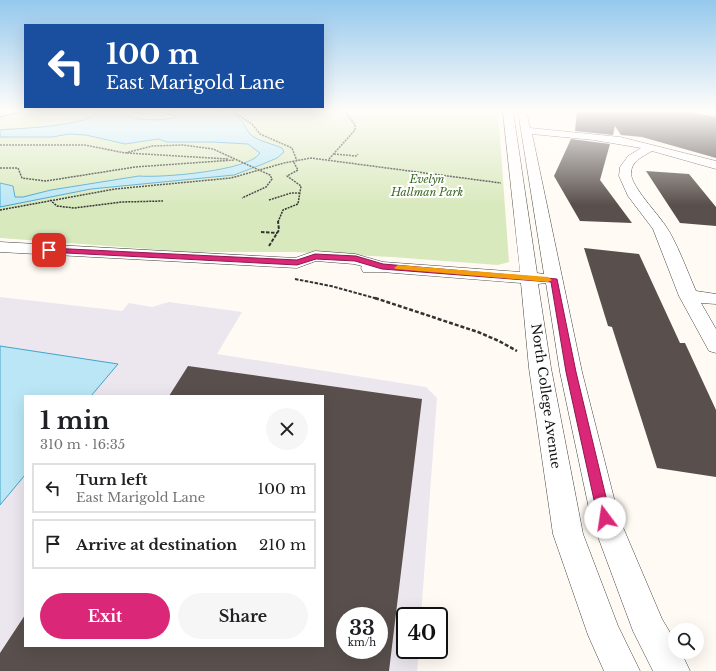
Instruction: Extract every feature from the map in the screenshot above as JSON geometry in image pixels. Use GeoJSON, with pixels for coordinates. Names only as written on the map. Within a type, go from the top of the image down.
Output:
{"type":"FeatureCollection","features":[{"type":"Feature","properties":{"kind":"street","name":"North College Avenue"},"geometry":{"type":"LineString","coordinates":[[512,142],[540,368],[568,534],[605,634],[622,671]]}},
{"type":"Feature","properties":{"kind":"street","name":"North College Avenue"},"geometry":{"type":"LineString","coordinates":[[529,142],[571,372],[605,518],[650,631],[672,671]]}},
{"type":"Feature","properties":{"kind":"street"},"geometry":{"type":"LineString","coordinates":[[624,142],[651,147],[716,165]]}},
{"type":"Feature","properties":{"kind":"street"},"geometry":{"type":"LineString","coordinates":[[651,147],[632,158],[626,167],[625,176],[635,196],[660,228],[688,296],[716,346]]}},
{"type":"Feature","properties":{"kind":"street"},"geometry":{"type":"LineString","coordinates":[[0,247],[297,262],[309,269],[352,271],[382,267],[554,280]]}},
{"type":"Feature","properties":{"kind":"street"},"geometry":{"type":"LineString","coordinates":[[688,296],[716,299]]}},
{"type":"Feature","properties":{"kind":"path"},"geometry":{"type":"LineString","coordinates":[[279,142],[292,148],[297,160]]}},
{"type":"Feature","properties":{"kind":"path"},"geometry":{"type":"LineString","coordinates":[[329,159],[344,142]]}},
{"type":"Feature","properties":{"kind":"path"},"geometry":{"type":"LineString","coordinates":[[0,145],[85,145],[125,153],[209,157],[236,160]]}},
{"type":"Feature","properties":{"kind":"path"},"geometry":{"type":"LineString","coordinates":[[125,153],[152,146],[183,145],[213,149],[270,175],[272,179],[266,187],[242,198]]}},
{"type":"Feature","properties":{"kind":"path"},"geometry":{"type":"LineString","coordinates":[[333,154],[356,156],[358,154]]}},
{"type":"Feature","properties":{"kind":"path"},"geometry":{"type":"LineString","coordinates":[[0,210],[115,188],[231,178],[259,169],[312,158],[329,159],[442,177],[518,185]]}},
{"type":"Feature","properties":{"kind":"path"},"geometry":{"type":"LineString","coordinates":[[0,168],[18,168],[22,178],[46,181],[135,167],[236,160]]}},
{"type":"Feature","properties":{"kind":"path"},"geometry":{"type":"LineString","coordinates":[[269,200],[291,193],[300,193]]}},
{"type":"Feature","properties":{"kind":"path"},"geometry":{"type":"LineString","coordinates":[[50,200],[57,206],[74,208],[122,202],[164,201]]}},
{"type":"Feature","properties":{"kind":"path"},"geometry":{"type":"LineString","coordinates":[[261,232],[277,234]]}},
{"type":"Feature","properties":{"kind":"shaded area"},"geometry":{"type":"Polygon","coordinates":[[[0,297],[122,311],[129,303],[152,307],[169,302],[242,312],[217,354],[426,387],[437,398],[422,607],[396,607],[396,659],[418,659],[417,671],[0,671],[0,297]]]}},
{"type":"Feature","properties":{"kind":"green space","name":"Evelyn Hallman Park"},"geometry":{"type":"Polygon","coordinates":[[[0,142],[500,142],[509,262],[498,265],[391,257],[292,252],[190,252],[0,238],[0,142]]]}},
{"type":"Feature","properties":{"kind":"water"},"geometry":{"type":"Polygon","coordinates":[[[118,142],[136,142],[125,144],[118,142]]]}},
{"type":"Feature","properties":{"kind":"water"},"geometry":{"type":"Polygon","coordinates":[[[218,142],[266,142],[282,148],[284,152],[277,158],[234,175],[91,189],[0,207],[0,183],[13,186],[15,197],[23,197],[51,190],[139,176],[165,176],[204,172],[223,169],[253,159],[260,153],[248,144],[218,142]]]}},
{"type":"Feature","properties":{"kind":"water"},"geometry":{"type":"Polygon","coordinates":[[[0,346],[118,364],[92,395],[24,395],[24,476],[0,505],[0,346]]]}},
{"type":"Feature","properties":{"kind":"building"},"geometry":{"type":"Polygon","coordinates":[[[569,142],[610,144],[600,180],[632,223],[580,221],[554,176],[569,142]]]}},
{"type":"Feature","properties":{"kind":"building"},"geometry":{"type":"Polygon","coordinates":[[[661,142],[716,142],[716,158],[661,142]]]}},
{"type":"Feature","properties":{"kind":"building"},"geometry":{"type":"Polygon","coordinates":[[[646,171],[689,174],[716,207],[716,226],[680,223],[646,171]]]}},
{"type":"Feature","properties":{"kind":"building"},"geometry":{"type":"Polygon","coordinates":[[[584,248],[639,254],[680,343],[685,343],[716,410],[716,477],[657,468],[612,327],[608,326],[584,248]]]}},
{"type":"Feature","properties":{"kind":"building"},"geometry":{"type":"Polygon","coordinates":[[[188,366],[422,399],[389,671],[0,671],[0,653],[24,617],[24,647],[324,647],[324,395],[170,395],[188,366]]]}},
{"type":"Feature","properties":{"kind":"slow traffic"},"geometry":{"type":"LineString","coordinates":[[398,268],[496,274],[548,280]]}},
{"type":"Feature","properties":{"kind":"route"},"geometry":{"type":"LineString","coordinates":[[49,250],[270,262],[297,262],[315,256],[356,259],[382,267],[496,274],[554,280],[571,372],[605,518]]}}]}
